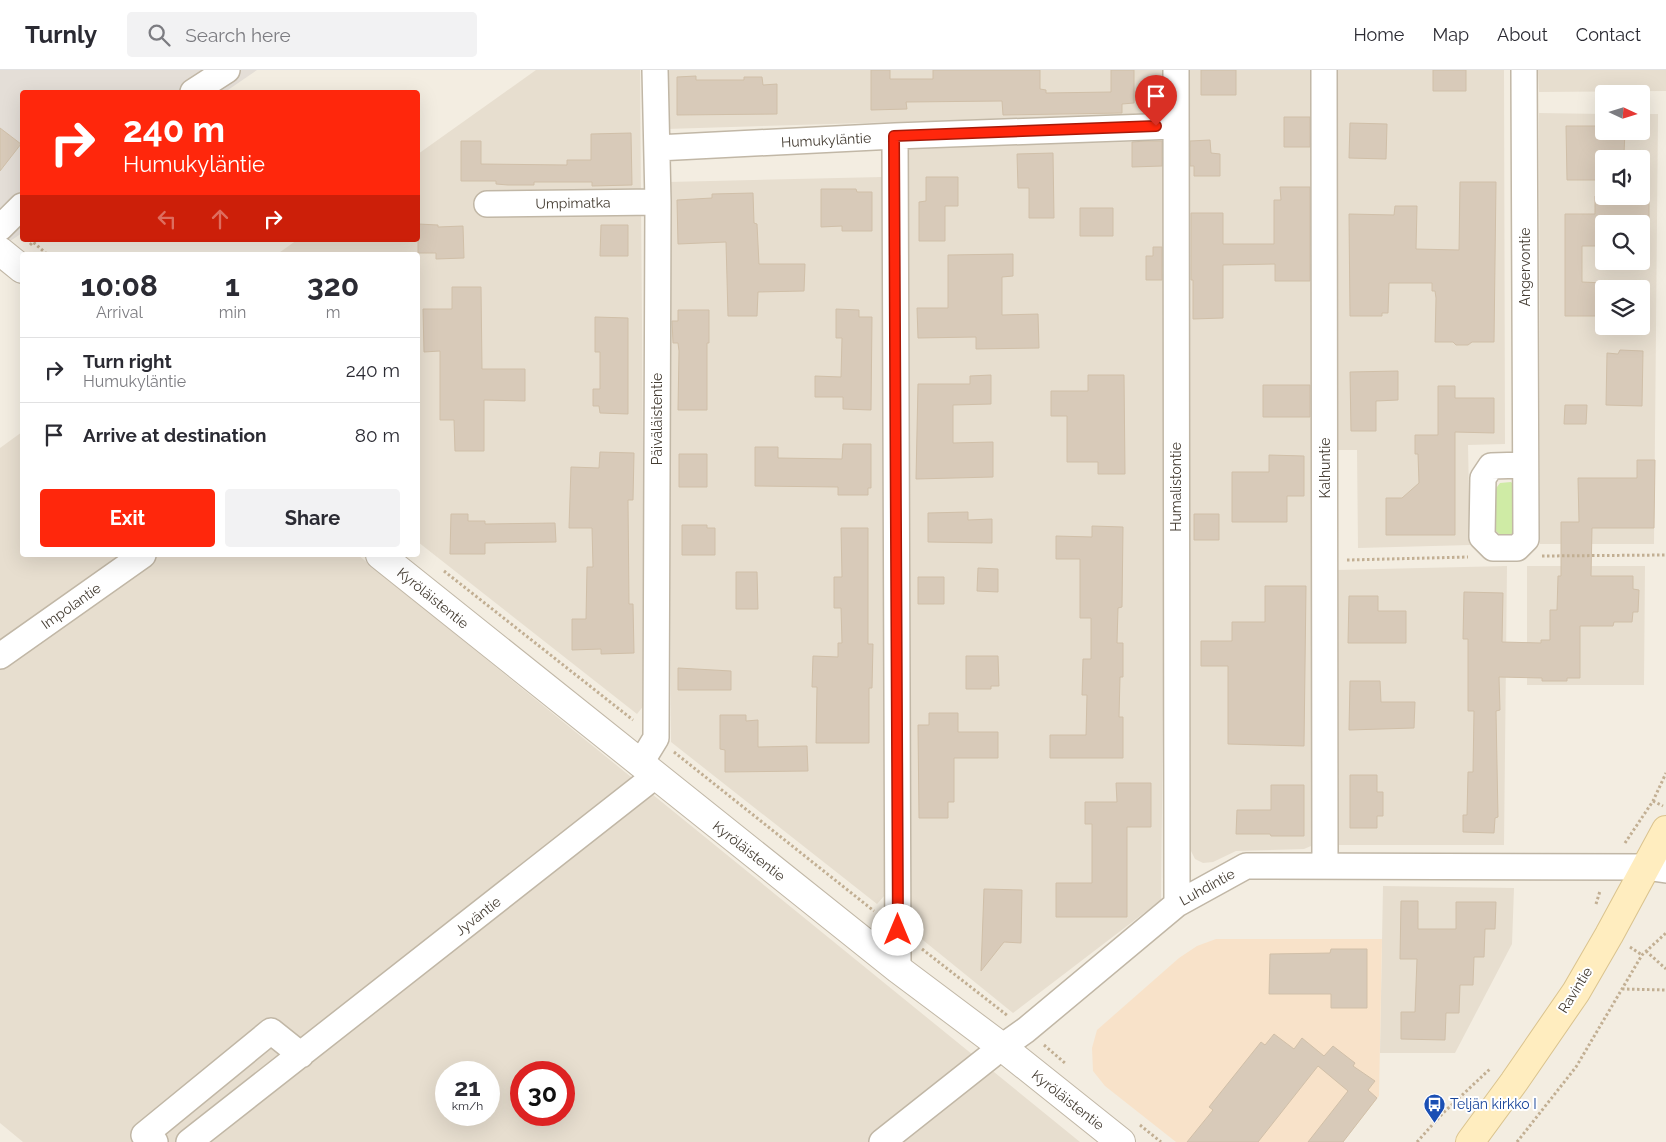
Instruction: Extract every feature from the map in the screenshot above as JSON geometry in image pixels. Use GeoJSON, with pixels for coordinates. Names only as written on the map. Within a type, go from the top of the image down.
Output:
{"type":"FeatureCollection","features":[{"type":"Feature","properties":{"kind":"main road","name":"Ravintie"},"geometry":{"type":"LineString","coordinates":[[1470,1142],[1576,992],[1609,935],[1656,868],[1666,830]]}},
{"type":"Feature","properties":{"kind":"street"},"geometry":{"type":"LineString","coordinates":[[196,90],[227,70]]}},
{"type":"Feature","properties":{"kind":"street","name":"Päiväläistentie"},"geometry":{"type":"LineString","coordinates":[[655,70],[658,202],[656,738]]}},
{"type":"Feature","properties":{"kind":"street","name":"Humalistontie"},"geometry":{"type":"LineString","coordinates":[[1176,70],[1177,904]]}},
{"type":"Feature","properties":{"kind":"street","name":"Kalhuntie"},"geometry":{"type":"LineString","coordinates":[[1324,70],[1325,866]]}},
{"type":"Feature","properties":{"kind":"street","name":"Angervontie"},"geometry":{"type":"LineString","coordinates":[[1524,70],[1525,465]]}},
{"type":"Feature","properties":{"kind":"street","name":"Humukyläntie"},"geometry":{"type":"LineString","coordinates":[[657,148],[894,136],[1175,126]]}},
{"type":"Feature","properties":{"kind":"street"},"geometry":{"type":"LineString","coordinates":[[894,136],[898,969]]}},
{"type":"Feature","properties":{"kind":"street","name":"Umpimatka"},"geometry":{"type":"LineString","coordinates":[[487,204],[658,202]]}},
{"type":"Feature","properties":{"kind":"street"},"geometry":{"type":"LineString","coordinates":[[0,228],[20,208]]}},
{"type":"Feature","properties":{"kind":"street"},"geometry":{"type":"LineString","coordinates":[[0,252],[20,268]]}},
{"type":"Feature","properties":{"kind":"street","name":"Impolantie"},"geometry":{"type":"LineString","coordinates":[[0,656],[140,557]]}},
{"type":"Feature","properties":{"kind":"street","name":"Kyröläistentie"},"geometry":{"type":"LineString","coordinates":[[382,557],[898,969],[1002,1048],[1130,1133]]}},
{"type":"Feature","properties":{"kind":"street"},"geometry":{"type":"LineString","coordinates":[[647,770],[656,738]]}},
{"type":"Feature","properties":{"kind":"street","name":"Jyväntie"},"geometry":{"type":"LineString","coordinates":[[189,1142],[301,1055],[647,770]]}},
{"type":"Feature","properties":{"kind":"street","name":"Luhdintie"},"geometry":{"type":"LineString","coordinates":[[882,1142],[1026,1030],[1177,904],[1246,866],[1656,868]]}},
{"type":"Feature","properties":{"kind":"street"},"geometry":{"type":"LineString","coordinates":[[154,1142],[144,1134],[271,1031],[301,1055]]}},
{"type":"Feature","properties":{"kind":"path"},"geometry":{"type":"LineString","coordinates":[[441,569],[1026,1030],[1071,1068]]}},
{"type":"Feature","properties":{"kind":"path"},"geometry":{"type":"LineString","coordinates":[[1595,904],[1608,868],[1653,801],[1666,773]]}},
{"type":"Feature","properties":{"kind":"path"},"geometry":{"type":"LineString","coordinates":[[1517,1142],[1576,1067],[1646,950],[1666,934]]}},
{"type":"Feature","properties":{"kind":"path"},"geometry":{"type":"LineString","coordinates":[[1646,950],[1666,969]]}},
{"type":"Feature","properties":{"kind":"path"},"geometry":{"type":"LineString","coordinates":[[1622,989],[1666,990]]}},
{"type":"Feature","properties":{"kind":"path"},"geometry":{"type":"LineString","coordinates":[[1417,1142],[1443,1113],[1498,1062]]}},
{"type":"Feature","properties":{"kind":"path"},"geometry":{"type":"LineString","coordinates":[[1130,1133],[1161,1142]]}},
{"type":"Feature","properties":{"kind":"shaded area"},"geometry":{"type":"Polygon","coordinates":[[[0,70],[257,70],[228,90],[20,90],[20,234],[0,248],[0,70]]]}},
{"type":"Feature","properties":{"kind":"shaded area"},"geometry":{"type":"Polygon","coordinates":[[[536,70],[640,70],[645,704],[637,714],[420,544],[420,252],[280,252],[294,242],[420,242],[420,153],[536,70]]]}},
{"type":"Feature","properties":{"kind":"shaded area"},"geometry":{"type":"Polygon","coordinates":[[[665,70],[1166,70],[1166,114],[666,129],[665,70]]]}},
{"type":"Feature","properties":{"kind":"shaded area"},"geometry":{"type":"Polygon","coordinates":[[[1188,70],[1311,70],[1314,840],[1311,846],[1304,849],[1236,851],[1213,862],[1203,863],[1195,859],[1190,849],[1188,70]]]}},
{"type":"Feature","properties":{"kind":"shaded area"},"geometry":{"type":"Polygon","coordinates":[[[1337,70],[1504,70],[1505,444],[1468,445],[1470,545],[1358,548],[1357,450],[1336,450],[1337,70]]]}},
{"type":"Feature","properties":{"kind":"shaded area"},"geometry":{"type":"Polygon","coordinates":[[[1538,70],[1666,70],[1666,91],[1650,91],[1650,85],[1595,85],[1595,92],[1539,92],[1538,70]]]}},
{"type":"Feature","properties":{"kind":"shaded area"},"geometry":{"type":"Polygon","coordinates":[[[1539,113],[1595,114],[1595,140],[1650,140],[1650,114],[1658,114],[1654,544],[1540,544],[1539,113]]]}},
{"type":"Feature","properties":{"kind":"shaded area"},"geometry":{"type":"Polygon","coordinates":[[[1169,141],[1161,900],[1013,1013],[908,928],[905,147],[1169,141]]]}},
{"type":"Feature","properties":{"kind":"shaded area"},"geometry":{"type":"Polygon","coordinates":[[[882,177],[885,895],[877,904],[671,742],[668,182],[882,177]]]}},
{"type":"Feature","properties":{"kind":"shaded area"},"geometry":{"type":"Polygon","coordinates":[[[20,433],[20,557],[360,557],[1080,1142],[23,1142],[0,1123],[0,448],[20,433]]]}},
{"type":"Feature","properties":{"kind":"shaded area"},"geometry":{"type":"Polygon","coordinates":[[[1507,566],[1504,845],[1336,845],[1336,570],[1507,566]]]}},
{"type":"Feature","properties":{"kind":"shaded area"},"geometry":{"type":"Polygon","coordinates":[[[1527,566],[1645,566],[1644,685],[1527,685],[1527,566]]]}},
{"type":"Feature","properties":{"kind":"shaded area"},"geometry":{"type":"Polygon","coordinates":[[[1383,886],[1514,888],[1512,944],[1455,1053],[1380,1053],[1383,886]]]}},
{"type":"Feature","properties":{"kind":"shaded area"},"geometry":{"type":"Polygon","coordinates":[[[1216,939],[1382,939],[1379,1096],[1343,1142],[1176,1142],[1105,1086],[1093,1071],[1092,1048],[1097,1030],[1179,958],[1197,946],[1216,939]]]}},
{"type":"Feature","properties":{"kind":"green space"},"geometry":{"type":"Polygon","coordinates":[[[1511,482],[1517,488],[1516,530],[1510,535],[1500,535],[1494,529],[1494,491],[1500,483],[1511,482]]]}},
{"type":"Feature","properties":{"kind":"building"},"geometry":{"type":"Polygon","coordinates":[[[871,70],[890,70],[890,79],[933,79],[933,70],[1040,70],[1040,89],[1046,90],[1046,93],[1111,92],[1111,70],[1134,70],[1134,103],[1122,104],[1122,113],[1003,115],[1002,101],[906,102],[907,109],[871,110],[871,70]]]}},
{"type":"Feature","properties":{"kind":"building"},"geometry":{"type":"Polygon","coordinates":[[[1201,70],[1236,70],[1236,95],[1201,95],[1201,70]]]}},
{"type":"Feature","properties":{"kind":"building"},"geometry":{"type":"Polygon","coordinates":[[[1433,70],[1466,70],[1466,91],[1433,91],[1433,70]]]}},
{"type":"Feature","properties":{"kind":"building"},"geometry":{"type":"Polygon","coordinates":[[[696,76],[696,80],[744,80],[744,77],[762,77],[763,85],[777,84],[777,114],[677,115],[677,77],[696,76]]]}},
{"type":"Feature","properties":{"kind":"building"},"geometry":{"type":"Polygon","coordinates":[[[1284,117],[1310,117],[1310,147],[1284,147],[1284,117]]]}},
{"type":"Feature","properties":{"kind":"building"},"geometry":{"type":"Polygon","coordinates":[[[1350,123],[1387,124],[1386,159],[1349,158],[1350,123]]]}},
{"type":"Feature","properties":{"kind":"building"},"geometry":{"type":"Polygon","coordinates":[[[1566,126],[1595,126],[1595,140],[1625,140],[1624,150],[1595,150],[1595,180],[1567,180],[1566,126]]]}},
{"type":"Feature","properties":{"kind":"building"},"geometry":{"type":"Polygon","coordinates":[[[0,128],[20,143],[20,145],[0,171],[0,128]]]}},
{"type":"Feature","properties":{"kind":"building"},"geometry":{"type":"Polygon","coordinates":[[[631,133],[632,185],[592,186],[592,182],[534,182],[534,185],[508,185],[496,184],[496,181],[461,181],[461,141],[481,141],[481,164],[567,165],[567,160],[591,160],[591,134],[631,133]]]}},
{"type":"Feature","properties":{"kind":"building"},"geometry":{"type":"Polygon","coordinates":[[[1210,140],[1211,153],[1220,154],[1220,176],[1194,176],[1194,166],[1190,166],[1190,141],[1210,140]]]}},
{"type":"Feature","properties":{"kind":"building"},"geometry":{"type":"Polygon","coordinates":[[[1162,141],[1162,166],[1132,167],[1132,142],[1162,141]]]}},
{"type":"Feature","properties":{"kind":"building"},"geometry":{"type":"Polygon","coordinates":[[[1053,153],[1054,218],[1029,218],[1029,188],[1018,188],[1017,154],[1053,153]]]}},
{"type":"Feature","properties":{"kind":"building"},"geometry":{"type":"Polygon","coordinates":[[[926,177],[958,177],[958,206],[945,206],[945,241],[919,241],[919,202],[926,201],[926,177]]]}},
{"type":"Feature","properties":{"kind":"building"},"geometry":{"type":"Polygon","coordinates":[[[1460,182],[1496,182],[1494,342],[1472,342],[1468,345],[1456,345],[1453,342],[1435,342],[1436,298],[1435,291],[1432,291],[1432,283],[1389,283],[1388,313],[1382,313],[1382,316],[1350,316],[1349,214],[1394,215],[1395,206],[1417,206],[1416,249],[1459,250],[1460,182]]]}},
{"type":"Feature","properties":{"kind":"building"},"geometry":{"type":"Polygon","coordinates":[[[1280,187],[1310,187],[1310,281],[1275,281],[1275,264],[1223,265],[1223,318],[1193,319],[1191,213],[1223,213],[1223,244],[1274,244],[1274,200],[1281,200],[1280,187]]]}},
{"type":"Feature","properties":{"kind":"building"},"geometry":{"type":"Polygon","coordinates":[[[821,189],[856,189],[857,192],[872,192],[872,231],[842,231],[842,226],[821,227],[821,189]]]}},
{"type":"Feature","properties":{"kind":"building"},"geometry":{"type":"Polygon","coordinates":[[[753,193],[754,223],[757,224],[759,264],[805,264],[804,291],[758,292],[757,316],[728,316],[726,242],[678,244],[677,200],[712,198],[712,194],[753,193]]]}},
{"type":"Feature","properties":{"kind":"building"},"geometry":{"type":"Polygon","coordinates":[[[1595,205],[1649,205],[1649,215],[1595,215],[1595,246],[1582,246],[1582,282],[1595,283],[1595,316],[1565,316],[1565,214],[1595,214],[1595,205]]]}},
{"type":"Feature","properties":{"kind":"building"},"geometry":{"type":"Polygon","coordinates":[[[1080,208],[1113,208],[1113,236],[1080,236],[1080,208]]]}},
{"type":"Feature","properties":{"kind":"building"},"geometry":{"type":"Polygon","coordinates":[[[420,224],[438,225],[438,227],[463,226],[464,258],[436,259],[436,253],[418,252],[420,224]]]}},
{"type":"Feature","properties":{"kind":"building"},"geometry":{"type":"Polygon","coordinates":[[[601,225],[628,225],[628,256],[600,256],[601,225]]]}},
{"type":"Feature","properties":{"kind":"building"},"geometry":{"type":"Polygon","coordinates":[[[1153,247],[1162,247],[1162,280],[1146,280],[1146,256],[1153,256],[1153,247]]]}},
{"type":"Feature","properties":{"kind":"building"},"geometry":{"type":"Polygon","coordinates":[[[1013,254],[1013,276],[1002,277],[1002,315],[1038,314],[1039,348],[976,349],[976,337],[918,338],[917,308],[948,308],[948,255],[1013,254]]]}},
{"type":"Feature","properties":{"kind":"building"},"geometry":{"type":"Polygon","coordinates":[[[452,287],[481,287],[482,369],[525,369],[525,401],[484,400],[484,451],[455,451],[454,420],[440,420],[440,351],[424,352],[423,309],[452,309],[452,287]]]}},
{"type":"Feature","properties":{"kind":"building"},"geometry":{"type":"Polygon","coordinates":[[[836,309],[859,310],[859,317],[872,317],[871,410],[843,409],[843,397],[815,397],[815,376],[841,377],[842,338],[836,338],[836,309]]]}},
{"type":"Feature","properties":{"kind":"building"},"geometry":{"type":"Polygon","coordinates":[[[678,310],[709,310],[707,410],[678,410],[679,351],[678,343],[673,343],[672,321],[678,321],[678,310]]]}},
{"type":"Feature","properties":{"kind":"building"},"geometry":{"type":"Polygon","coordinates":[[[595,317],[628,318],[628,414],[600,413],[599,406],[593,406],[593,389],[600,389],[600,352],[595,352],[595,317]]]}},
{"type":"Feature","properties":{"kind":"building"},"geometry":{"type":"Polygon","coordinates":[[[1620,350],[1643,351],[1642,406],[1606,405],[1607,353],[1618,354],[1620,350]]]}},
{"type":"Feature","properties":{"kind":"building"},"geometry":{"type":"Polygon","coordinates":[[[1398,371],[1398,400],[1376,401],[1376,431],[1351,431],[1350,372],[1398,371]]]}},
{"type":"Feature","properties":{"kind":"building"},"geometry":{"type":"Polygon","coordinates":[[[991,375],[991,404],[953,405],[953,443],[993,442],[993,477],[916,479],[918,384],[970,384],[970,376],[991,375]]]}},
{"type":"Feature","properties":{"kind":"building"},"geometry":{"type":"Polygon","coordinates":[[[1088,375],[1124,375],[1125,474],[1098,474],[1098,462],[1067,462],[1067,416],[1051,416],[1051,391],[1088,391],[1088,375]]]}},
{"type":"Feature","properties":{"kind":"building"},"geometry":{"type":"Polygon","coordinates":[[[1263,385],[1310,385],[1310,417],[1263,417],[1263,385]]]}},
{"type":"Feature","properties":{"kind":"building"},"geometry":{"type":"Polygon","coordinates":[[[1438,386],[1455,386],[1455,398],[1494,398],[1494,433],[1455,432],[1455,535],[1386,535],[1386,498],[1402,498],[1419,483],[1418,454],[1415,454],[1415,435],[1438,435],[1438,386]]]}},
{"type":"Feature","properties":{"kind":"building"},"geometry":{"type":"Polygon","coordinates":[[[1565,405],[1587,405],[1586,424],[1564,424],[1565,405]]]}},
{"type":"Feature","properties":{"kind":"building"},"geometry":{"type":"Polygon","coordinates":[[[843,444],[871,444],[871,488],[868,488],[868,495],[838,495],[838,487],[755,486],[755,447],[778,447],[778,458],[842,459],[843,444]]]}},
{"type":"Feature","properties":{"kind":"building"},"geometry":{"type":"Polygon","coordinates":[[[600,452],[634,453],[633,500],[628,500],[629,604],[633,604],[634,653],[601,654],[601,649],[572,650],[572,619],[586,619],[587,567],[593,567],[592,528],[569,528],[571,467],[599,468],[600,452]]]}},
{"type":"Feature","properties":{"kind":"building"},"geometry":{"type":"Polygon","coordinates":[[[679,454],[707,454],[707,487],[679,487],[679,454]]]}},
{"type":"Feature","properties":{"kind":"building"},"geometry":{"type":"Polygon","coordinates":[[[1269,455],[1304,456],[1304,496],[1287,496],[1287,522],[1232,522],[1232,472],[1269,472],[1269,455]]]}},
{"type":"Feature","properties":{"kind":"building"},"geometry":{"type":"Polygon","coordinates":[[[1637,460],[1655,460],[1654,528],[1592,528],[1591,576],[1633,576],[1633,589],[1639,590],[1638,612],[1633,612],[1632,622],[1614,622],[1613,626],[1580,626],[1580,678],[1567,678],[1567,681],[1542,681],[1542,678],[1499,677],[1500,710],[1496,711],[1498,817],[1495,818],[1494,833],[1463,832],[1463,815],[1467,815],[1468,772],[1473,772],[1474,711],[1468,711],[1468,639],[1463,639],[1464,592],[1503,593],[1502,642],[1541,643],[1541,640],[1550,640],[1550,610],[1557,610],[1558,576],[1561,576],[1561,522],[1579,522],[1578,478],[1637,478],[1637,460]]]}},
{"type":"Feature","properties":{"kind":"building"},"geometry":{"type":"Polygon","coordinates":[[[968,512],[968,520],[992,519],[992,543],[928,542],[928,513],[968,512]]]}},
{"type":"Feature","properties":{"kind":"building"},"geometry":{"type":"Polygon","coordinates":[[[451,514],[468,514],[468,521],[485,521],[485,524],[555,523],[556,542],[485,543],[485,554],[450,554],[451,514]]]}},
{"type":"Feature","properties":{"kind":"building"},"geometry":{"type":"Polygon","coordinates":[[[1194,514],[1219,514],[1219,540],[1194,540],[1194,514]]]}},
{"type":"Feature","properties":{"kind":"building"},"geometry":{"type":"Polygon","coordinates":[[[682,525],[707,525],[707,528],[715,528],[715,555],[682,555],[682,525]]]}},
{"type":"Feature","properties":{"kind":"building"},"geometry":{"type":"Polygon","coordinates":[[[1092,526],[1123,527],[1122,607],[1118,608],[1117,643],[1123,643],[1123,677],[1120,677],[1119,717],[1123,717],[1123,758],[1050,758],[1050,735],[1086,735],[1087,695],[1082,695],[1083,659],[1091,659],[1091,618],[1080,618],[1080,559],[1056,559],[1056,536],[1092,537],[1092,526]]]}},
{"type":"Feature","properties":{"kind":"building"},"geometry":{"type":"Polygon","coordinates":[[[841,528],[868,528],[868,644],[873,644],[872,688],[869,688],[869,743],[816,743],[817,687],[812,687],[813,656],[838,657],[838,643],[842,643],[841,608],[834,608],[834,577],[842,577],[841,528]]]}},
{"type":"Feature","properties":{"kind":"building"},"geometry":{"type":"Polygon","coordinates":[[[978,568],[998,569],[998,592],[977,591],[978,568]]]}},
{"type":"Feature","properties":{"kind":"building"},"geometry":{"type":"Polygon","coordinates":[[[736,572],[757,572],[758,609],[736,609],[736,572]]]}},
{"type":"Feature","properties":{"kind":"building"},"geometry":{"type":"Polygon","coordinates":[[[918,577],[944,577],[944,604],[918,604],[918,577]]]}},
{"type":"Feature","properties":{"kind":"building"},"geometry":{"type":"Polygon","coordinates":[[[1265,586],[1306,586],[1304,746],[1228,744],[1228,666],[1201,666],[1201,641],[1232,641],[1232,622],[1265,622],[1265,586]]]}},
{"type":"Feature","properties":{"kind":"building"},"geometry":{"type":"Polygon","coordinates":[[[1349,596],[1378,596],[1378,611],[1406,611],[1406,643],[1348,643],[1349,596]]]}},
{"type":"Feature","properties":{"kind":"building"},"geometry":{"type":"Polygon","coordinates":[[[966,656],[998,656],[999,686],[991,686],[991,689],[966,689],[966,656]]]}},
{"type":"Feature","properties":{"kind":"building"},"geometry":{"type":"Polygon","coordinates":[[[678,668],[731,671],[731,690],[678,690],[678,668]]]}},
{"type":"Feature","properties":{"kind":"building"},"geometry":{"type":"Polygon","coordinates":[[[1350,681],[1380,681],[1381,702],[1415,702],[1414,728],[1349,730],[1350,681]]]}},
{"type":"Feature","properties":{"kind":"building"},"geometry":{"type":"Polygon","coordinates":[[[929,713],[958,713],[958,732],[998,732],[998,758],[954,758],[954,802],[948,802],[948,818],[919,818],[918,725],[929,725],[929,713]]]}},
{"type":"Feature","properties":{"kind":"building"},"geometry":{"type":"Polygon","coordinates":[[[720,715],[746,715],[746,721],[758,720],[758,747],[807,746],[808,771],[725,772],[725,750],[720,749],[720,715]]]}},
{"type":"Feature","properties":{"kind":"building"},"geometry":{"type":"Polygon","coordinates":[[[1350,775],[1377,775],[1377,792],[1383,792],[1383,816],[1377,816],[1377,828],[1350,828],[1350,775]]]}},
{"type":"Feature","properties":{"kind":"building"},"geometry":{"type":"Polygon","coordinates":[[[1116,783],[1151,783],[1151,827],[1127,827],[1127,917],[1056,917],[1056,883],[1092,883],[1092,824],[1085,824],[1085,802],[1117,802],[1116,783]]]}},
{"type":"Feature","properties":{"kind":"building"},"geometry":{"type":"Polygon","coordinates":[[[1271,785],[1304,785],[1304,836],[1236,834],[1237,810],[1271,810],[1271,785]]]}},
{"type":"Feature","properties":{"kind":"building"},"geometry":{"type":"Polygon","coordinates":[[[984,889],[1022,890],[1021,943],[1004,942],[981,971],[984,889]]]}},
{"type":"Feature","properties":{"kind":"building"},"geometry":{"type":"Polygon","coordinates":[[[1401,901],[1418,901],[1418,929],[1456,929],[1456,902],[1496,902],[1495,929],[1485,929],[1484,957],[1474,957],[1473,985],[1460,985],[1459,1013],[1446,1013],[1445,1040],[1401,1039],[1401,1012],[1415,1012],[1417,959],[1400,959],[1401,901]]]}},
{"type":"Feature","properties":{"kind":"building"},"geometry":{"type":"Polygon","coordinates":[[[1331,949],[1367,949],[1367,1008],[1331,1008],[1331,994],[1269,994],[1270,954],[1330,953],[1331,949]]]}},
{"type":"Feature","properties":{"kind":"building"},"geometry":{"type":"Polygon","coordinates":[[[1274,1034],[1294,1049],[1302,1038],[1324,1056],[1333,1046],[1355,1063],[1353,1066],[1375,1081],[1368,1090],[1377,1098],[1343,1142],[1308,1142],[1348,1091],[1318,1066],[1258,1142],[1187,1142],[1213,1110],[1209,1107],[1261,1042],[1265,1045],[1274,1034]]]}},
{"type":"Feature","properties":{"kind":"place","name":"Teljän kirkko I"},"geometry":{"type":"Point","coordinates":[1434,1123]}},
{"type":"Feature","properties":{"kind":"route"},"geometry":{"type":"LineString","coordinates":[[898,930],[894,136],[1156,126]]}}]}
